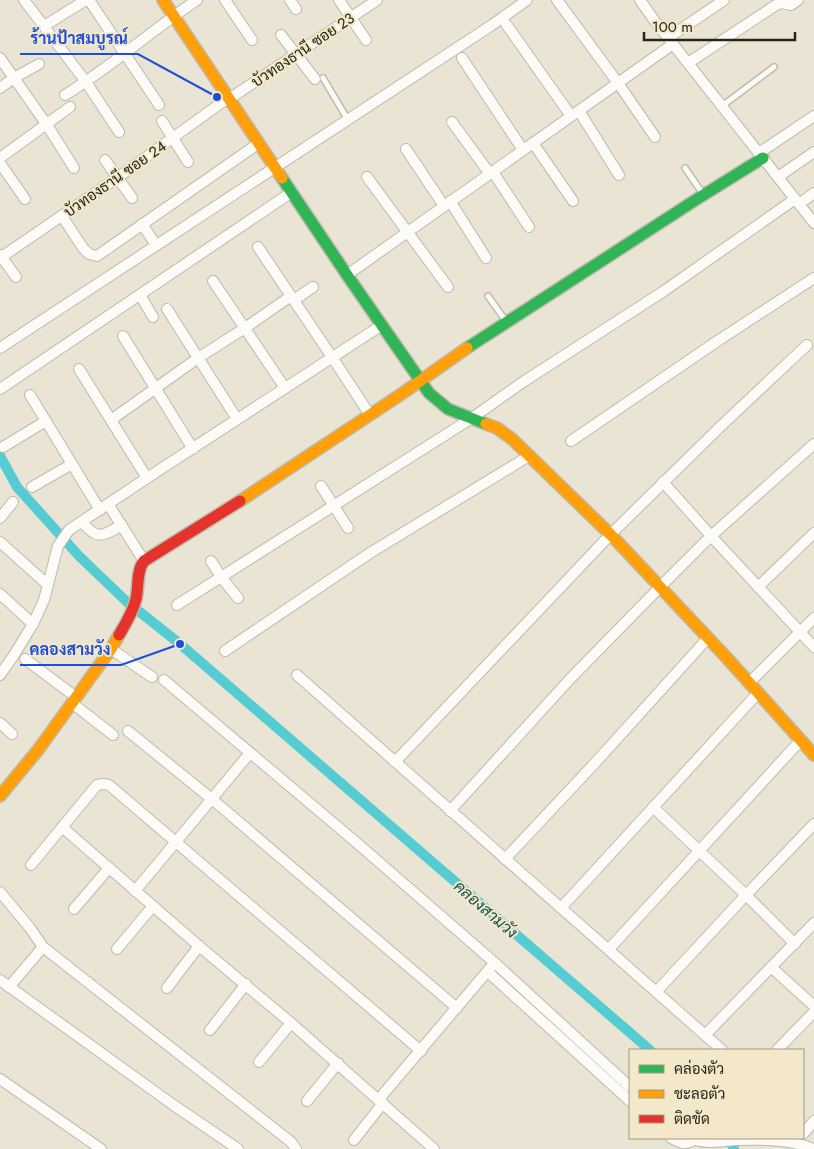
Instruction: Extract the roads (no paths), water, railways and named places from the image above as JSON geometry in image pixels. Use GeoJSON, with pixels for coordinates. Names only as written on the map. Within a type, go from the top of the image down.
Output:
{"type":"FeatureCollection","features":[{"type":"Feature","properties":{"kind":"street"},"geometry":{"type":"LineString","coordinates":[[24,0],[86,82],[119,132]]}},
{"type":"Feature","properties":{"kind":"street"},"geometry":{"type":"LineString","coordinates":[[44,26],[87,0],[159,106]]}},
{"type":"Feature","properties":{"kind":"street"},"geometry":{"type":"LineString","coordinates":[[163,0],[347,275],[429,393],[448,409],[496,428],[512,439],[610,534],[814,754]]}},
{"type":"Feature","properties":{"kind":"street"},"geometry":{"type":"LineString","coordinates":[[65,95],[86,82],[198,0]]}},
{"type":"Feature","properties":{"kind":"street"},"geometry":{"type":"LineString","coordinates":[[225,0],[252,40]]}},
{"type":"Feature","properties":{"kind":"street"},"geometry":{"type":"LineString","coordinates":[[339,0],[366,40]]}},
{"type":"Feature","properties":{"kind":"street","name":"บัวทองธานี ซอย 23"},"geometry":{"type":"LineString","coordinates":[[229,99],[376,0]]}},
{"type":"Feature","properties":{"kind":"street"},"geometry":{"type":"LineString","coordinates":[[0,348],[276,168],[527,0]]}},
{"type":"Feature","properties":{"kind":"street"},"geometry":{"type":"LineString","coordinates":[[557,0],[655,137]]}},
{"type":"Feature","properties":{"kind":"street"},"geometry":{"type":"LineString","coordinates":[[640,0],[670,41],[814,223]]}},
{"type":"Feature","properties":{"kind":"street"},"geometry":{"type":"LineString","coordinates":[[347,275],[618,83],[724,0]]}},
{"type":"Feature","properties":{"kind":"street"},"geometry":{"type":"LineString","coordinates":[[688,63],[776,4],[791,5],[798,0]]}},
{"type":"Feature","properties":{"kind":"street"},"geometry":{"type":"LineString","coordinates":[[506,24],[619,175]]}},
{"type":"Feature","properties":{"kind":"street"},"geometry":{"type":"LineString","coordinates":[[281,35],[319,78]]}},
{"type":"Feature","properties":{"kind":"street"},"geometry":{"type":"LineString","coordinates":[[0,58],[47,125],[74,168]]}},
{"type":"Feature","properties":{"kind":"street"},"geometry":{"type":"LineString","coordinates":[[462,58],[523,150]]}},
{"type":"Feature","properties":{"kind":"street"},"geometry":{"type":"LineString","coordinates":[[0,88],[39,64]]}},
{"type":"Feature","properties":{"kind":"street","name":"บัวทองธานี ซอย 24"},"geometry":{"type":"LineString","coordinates":[[0,257],[229,99]]}},
{"type":"Feature","properties":{"kind":"street"},"geometry":{"type":"LineString","coordinates":[[0,158],[70,107]]}},
{"type":"Feature","properties":{"kind":"street"},"geometry":{"type":"LineString","coordinates":[[0,796],[38,750],[111,649],[130,617],[136,599],[140,566],[144,561],[370,415],[506,322],[704,195],[761,156],[814,116]]}},
{"type":"Feature","properties":{"kind":"street"},"geometry":{"type":"LineString","coordinates":[[162,121],[188,162]]}},
{"type":"Feature","properties":{"kind":"street"},"geometry":{"type":"LineString","coordinates":[[452,122],[491,173],[528,227]]}},
{"type":"Feature","properties":{"kind":"street"},"geometry":{"type":"LineString","coordinates":[[62,216],[83,248],[89,254],[97,256],[259,143]]}},
{"type":"Feature","properties":{"kind":"street"},"geometry":{"type":"LineString","coordinates":[[533,143],[573,201]]}},
{"type":"Feature","properties":{"kind":"street"},"geometry":{"type":"LineString","coordinates":[[406,150],[486,258]]}},
{"type":"Feature","properties":{"kind":"street"},"geometry":{"type":"LineString","coordinates":[[778,177],[814,152]]}},
{"type":"Feature","properties":{"kind":"street"},"geometry":{"type":"LineString","coordinates":[[105,160],[132,198]]}},
{"type":"Feature","properties":{"kind":"street"},"geometry":{"type":"LineString","coordinates":[[0,163],[25,199]]}},
{"type":"Feature","properties":{"kind":"street"},"geometry":{"type":"LineString","coordinates":[[367,176],[448,287]]}},
{"type":"Feature","properties":{"kind":"street"},"geometry":{"type":"LineString","coordinates":[[0,388],[292,192]]}},
{"type":"Feature","properties":{"kind":"street"},"geometry":{"type":"LineString","coordinates":[[177,605],[472,418],[523,382],[664,291],[797,201],[814,193]]}},
{"type":"Feature","properties":{"kind":"street"},"geometry":{"type":"LineString","coordinates":[[142,224],[156,245]]}},
{"type":"Feature","properties":{"kind":"street"},"geometry":{"type":"LineString","coordinates":[[258,247],[370,415]]}},
{"type":"Feature","properties":{"kind":"street"},"geometry":{"type":"LineString","coordinates":[[0,257],[16,277]]}},
{"type":"Feature","properties":{"kind":"street"},"geometry":{"type":"LineString","coordinates":[[571,441],[814,278]]}},
{"type":"Feature","properties":{"kind":"street"},"geometry":{"type":"LineString","coordinates":[[213,281],[285,388]]}},
{"type":"Feature","properties":{"kind":"street"},"geometry":{"type":"LineString","coordinates":[[111,420],[198,358],[313,287]]}},
{"type":"Feature","properties":{"kind":"street"},"geometry":{"type":"LineString","coordinates":[[140,295],[153,317]]}},
{"type":"Feature","properties":{"kind":"street"},"geometry":{"type":"LineString","coordinates":[[167,309],[238,419]]}},
{"type":"Feature","properties":{"kind":"street"},"geometry":{"type":"LineString","coordinates":[[0,675],[33,624],[44,600],[58,546],[69,530],[382,325]]}},
{"type":"Feature","properties":{"kind":"street"},"geometry":{"type":"LineString","coordinates":[[124,336],[193,449]]}},
{"type":"Feature","properties":{"kind":"street"},"geometry":{"type":"LineString","coordinates":[[395,762],[610,534],[807,345]]}},
{"type":"Feature","properties":{"kind":"street"},"geometry":{"type":"LineString","coordinates":[[79,369],[148,478]]}},
{"type":"Feature","properties":{"kind":"street"},"geometry":{"type":"LineString","coordinates":[[30,395],[72,464],[104,507],[122,525],[144,561]]}},
{"type":"Feature","properties":{"kind":"street"},"geometry":{"type":"LineString","coordinates":[[3,446],[46,421]]}},
{"type":"Feature","properties":{"kind":"street"},"geometry":{"type":"LineString","coordinates":[[450,810],[570,679],[660,587],[711,536],[814,444]]}},
{"type":"Feature","properties":{"kind":"street"},"geometry":{"type":"LineString","coordinates":[[225,651],[370,553],[529,456]]}},
{"type":"Feature","properties":{"kind":"street"},"geometry":{"type":"LineString","coordinates":[[32,487],[72,464]]}},
{"type":"Feature","properties":{"kind":"street"},"geometry":{"type":"LineString","coordinates":[[664,482],[711,536],[814,647]]}},
{"type":"Feature","properties":{"kind":"street"},"geometry":{"type":"LineString","coordinates":[[321,486],[348,528]]}},
{"type":"Feature","properties":{"kind":"street"},"geometry":{"type":"LineString","coordinates":[[0,518],[13,502]]}},
{"type":"Feature","properties":{"kind":"street"},"geometry":{"type":"LineString","coordinates":[[82,522],[95,534],[103,535],[122,525]]}},
{"type":"Feature","properties":{"kind":"street"},"geometry":{"type":"LineString","coordinates":[[758,587],[814,533]]}},
{"type":"Feature","properties":{"kind":"street"},"geometry":{"type":"LineString","coordinates":[[0,542],[48,584]]}},
{"type":"Feature","properties":{"kind":"street"},"geometry":{"type":"LineString","coordinates":[[210,561],[238,598]]}},
{"type":"Feature","properties":{"kind":"street"},"geometry":{"type":"LineString","coordinates":[[0,594],[33,624]]}},
{"type":"Feature","properties":{"kind":"street"},"geometry":{"type":"LineString","coordinates":[[749,683],[814,618]]}},
{"type":"Feature","properties":{"kind":"street"},"geometry":{"type":"LineString","coordinates":[[505,859],[708,638]]}},
{"type":"Feature","properties":{"kind":"street"},"geometry":{"type":"LineString","coordinates":[[111,649],[152,677]]}},
{"type":"Feature","properties":{"kind":"street"},"geometry":{"type":"LineString","coordinates":[[25,659],[113,735]]}},
{"type":"Feature","properties":{"kind":"street"},"geometry":{"type":"LineString","coordinates":[[297,675],[721,1049]]}},
{"type":"Feature","properties":{"kind":"street"},"geometry":{"type":"LineString","coordinates":[[164,680],[357,843],[495,963],[629,1087]]}},
{"type":"Feature","properties":{"kind":"street"},"geometry":{"type":"LineString","coordinates":[[561,908],[758,693]]}},
{"type":"Feature","properties":{"kind":"street"},"geometry":{"type":"LineString","coordinates":[[0,723],[12,734]]}},
{"type":"Feature","properties":{"kind":"street"},"geometry":{"type":"LineString","coordinates":[[128,731],[213,800],[457,1008]]}},
{"type":"Feature","properties":{"kind":"street"},"geometry":{"type":"LineString","coordinates":[[609,949],[801,740]]}},
{"type":"Feature","properties":{"kind":"street"},"geometry":{"type":"LineString","coordinates":[[136,891],[250,753]]}},
{"type":"Feature","properties":{"kind":"street"},"geometry":{"type":"LineString","coordinates":[[31,865],[97,785],[109,785],[421,1051]]}},
{"type":"Feature","properties":{"kind":"street"},"geometry":{"type":"LineString","coordinates":[[652,807],[795,944]]}},
{"type":"Feature","properties":{"kind":"street"},"geometry":{"type":"LineString","coordinates":[[656,992],[814,824]]}},
{"type":"Feature","properties":{"kind":"street"},"geometry":{"type":"LineString","coordinates":[[62,827],[338,1063],[434,1149]]}},
{"type":"Feature","properties":{"kind":"street"},"geometry":{"type":"LineString","coordinates":[[74,909],[110,868]]}},
{"type":"Feature","properties":{"kind":"street"},"geometry":{"type":"LineString","coordinates":[[0,892],[43,947],[291,1142],[296,1149]]}},
{"type":"Feature","properties":{"kind":"street"},"geometry":{"type":"LineString","coordinates":[[117,949],[153,906]]}},
{"type":"Feature","properties":{"kind":"street"},"geometry":{"type":"LineString","coordinates":[[706,1035],[814,923]]}},
{"type":"Feature","properties":{"kind":"street"},"geometry":{"type":"LineString","coordinates":[[167,988],[200,946]]}},
{"type":"Feature","properties":{"kind":"street"},"geometry":{"type":"LineString","coordinates":[[9,988],[43,947]]}},
{"type":"Feature","properties":{"kind":"street"},"geometry":{"type":"LineString","coordinates":[[354,1140],[381,1101],[495,963]]}},
{"type":"Feature","properties":{"kind":"street"},"geometry":{"type":"LineString","coordinates":[[771,967],[814,1006]]}},
{"type":"Feature","properties":{"kind":"street"},"geometry":{"type":"LineString","coordinates":[[488,972],[629,1100]]}},
{"type":"Feature","properties":{"kind":"street"},"geometry":{"type":"LineString","coordinates":[[0,980],[172,1104],[238,1149]]}},
{"type":"Feature","properties":{"kind":"street"},"geometry":{"type":"LineString","coordinates":[[210,1030],[246,984]]}},
{"type":"Feature","properties":{"kind":"street"},"geometry":{"type":"LineString","coordinates":[[778,1049],[814,1012]]}},
{"type":"Feature","properties":{"kind":"street"},"geometry":{"type":"LineString","coordinates":[[259,1062],[291,1023]]}},
{"type":"Feature","properties":{"kind":"street"},"geometry":{"type":"LineString","coordinates":[[307,1100],[338,1063]]}},
{"type":"Feature","properties":{"kind":"street"},"geometry":{"type":"LineString","coordinates":[[0,1079],[101,1149]]}},
{"type":"Feature","properties":{"kind":"street"},"geometry":{"type":"LineString","coordinates":[[804,1138],[814,1122]]}},
{"type":"Feature","properties":{"kind":"street"},"geometry":{"type":"LineString","coordinates":[[673,1139],[682,1144],[688,1143],[693,1139],[716,1142],[739,1139],[802,1141],[813,1149]]}},
{"type":"Feature","properties":{"kind":"lane"},"geometry":{"type":"LineString","coordinates":[[722,106],[774,67]]}},
{"type":"Feature","properties":{"kind":"lane"},"geometry":{"type":"LineString","coordinates":[[319,78],[348,120]]}},
{"type":"Feature","properties":{"kind":"lane"},"geometry":{"type":"LineString","coordinates":[[685,168],[704,195]]}},
{"type":"Feature","properties":{"kind":"lane"},"geometry":{"type":"LineString","coordinates":[[488,296],[506,322]]}},
{"type":"Feature","properties":{"kind":"waterway","name":"คลองสามวัง"},"geometry":{"type":"LineString","coordinates":[[0,456],[17,487],[79,556],[126,601],[180,644],[649,1049]]}},
{"type":"Feature","properties":{"kind":"waterway","name":"คลองสามวัง"},"geometry":{"type":"LineString","coordinates":[[729,1139],[734,1149]]}},
{"type":"Feature","properties":{"kind":"place","name":"ร้านป้าสมบูรณ์"},"geometry":{"type":"Point","coordinates":[217,97]}},
{"type":"Feature","properties":{"kind":"place","name":"คลองสามวัง"},"geometry":{"type":"Point","coordinates":[180,644]}}]}
